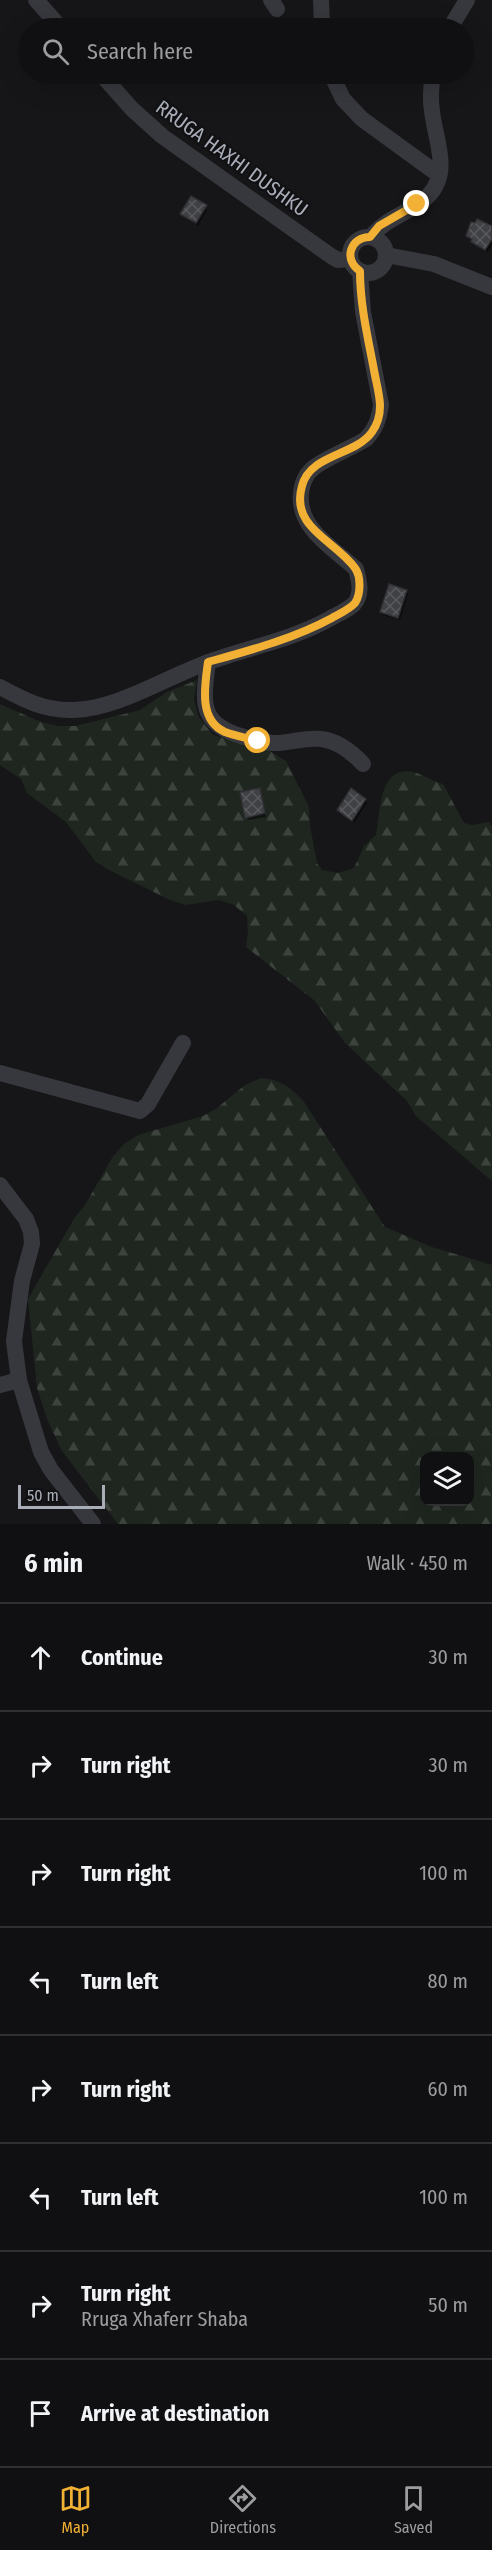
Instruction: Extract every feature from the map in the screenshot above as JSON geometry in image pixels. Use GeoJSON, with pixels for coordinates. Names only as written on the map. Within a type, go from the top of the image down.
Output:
{"type":"FeatureCollection","features":[{"type":"Feature","properties":{"kind":"street"},"geometry":{"type":"LineString","coordinates":[[36,0],[52,18]]}},
{"type":"Feature","properties":{"kind":"street"},"geometry":{"type":"LineString","coordinates":[[321,0],[322,18]]}},
{"type":"Feature","properties":{"kind":"street"},"geometry":{"type":"LineString","coordinates":[[456,18],[467,0]]}},
{"type":"Feature","properties":{"kind":"street","name":"RRUGA HAXHI DUSHKU"},"geometry":{"type":"LineString","coordinates":[[110,84],[132,109],[162,136],[331,256],[355,265]]}},
{"type":"Feature","properties":{"kind":"street"},"geometry":{"type":"LineString","coordinates":[[336,84],[343,99],[362,119],[439,175]]}},
{"type":"Feature","properties":{"kind":"street"},"geometry":{"type":"LineString","coordinates":[[370,237],[379,226],[427,197],[439,175],[441,154],[432,111],[433,84]]}},
{"type":"Feature","properties":{"kind":"street"},"geometry":{"type":"LineString","coordinates":[[0,687],[38,706],[71,710],[89,709],[121,699],[208,662],[271,645],[305,632],[355,603],[359,594],[356,569],[314,531],[306,521],[300,503],[302,485],[309,473],[316,466],[366,439],[372,433],[380,416],[381,405],[355,265],[350,253],[354,242],[365,237],[370,237],[383,245],[386,255],[379,269],[370,273],[355,265]]}},
{"type":"Feature","properties":{"kind":"street"},"geometry":{"type":"LineString","coordinates":[[386,255],[435,264],[492,287]]}},
{"type":"Feature","properties":{"kind":"street"},"geometry":{"type":"LineString","coordinates":[[208,662],[204,692],[206,709],[212,721],[224,731],[276,743],[309,738],[323,739],[351,752],[363,764]]}},
{"type":"Feature","properties":{"kind":"street"},"geometry":{"type":"LineString","coordinates":[[0,1073],[140,1111],[148,1104],[183,1043]]}},
{"type":"Feature","properties":{"kind":"street"},"geometry":{"type":"LineString","coordinates":[[0,1185],[26,1219],[32,1238],[22,1281],[14,1341],[19,1380],[41,1452],[51,1470],[93,1524]]}},
{"type":"Feature","properties":{"kind":"street"},"geometry":{"type":"LineString","coordinates":[[0,1385],[19,1380]]}},
{"type":"Feature","properties":{"kind":"green space"},"geometry":{"type":"Polygon","coordinates":[[[197,680],[194,699],[198,716],[213,735],[270,751],[286,761],[309,807],[317,863],[322,870],[338,873],[354,868],[364,846],[376,835],[383,793],[387,783],[393,776],[402,772],[417,773],[443,784],[464,823],[472,825],[489,822],[492,826],[492,1181],[416,1116],[407,1101],[345,1043],[315,1001],[246,947],[247,916],[234,905],[219,900],[186,905],[170,900],[109,870],[96,862],[66,822],[27,793],[21,779],[0,765],[0,704],[41,722],[58,726],[75,726],[140,710],[167,692],[197,680]]]}},
{"type":"Feature","properties":{"kind":"green space"},"geometry":{"type":"Polygon","coordinates":[[[261,1078],[285,1085],[304,1102],[385,1227],[432,1247],[492,1265],[492,1524],[118,1524],[62,1451],[47,1419],[37,1388],[28,1299],[75,1217],[85,1205],[112,1158],[124,1144],[138,1135],[203,1116],[217,1108],[245,1085],[261,1078]]]}},
{"type":"Feature","properties":{"kind":"building"},"geometry":{"type":"Polygon","coordinates":[[[191,196],[207,205],[196,223],[180,214],[191,196]]]}},
{"type":"Feature","properties":{"kind":"building"},"geometry":{"type":"Polygon","coordinates":[[[477,219],[492,226],[492,239],[485,250],[471,242],[472,239],[466,236],[471,222],[475,223],[477,219]]]}},
{"type":"Feature","properties":{"kind":"building"},"geometry":{"type":"Polygon","coordinates":[[[389,584],[407,590],[398,618],[380,612],[389,584]]]}},
{"type":"Feature","properties":{"kind":"building"},"geometry":{"type":"Polygon","coordinates":[[[260,788],[265,813],[245,818],[240,792],[260,788]]]}},
{"type":"Feature","properties":{"kind":"building"},"geometry":{"type":"Polygon","coordinates":[[[351,788],[366,799],[352,821],[337,810],[351,788]]]}},
{"type":"Feature","properties":{"kind":"route"},"geometry":{"type":"LineString","coordinates":[[258,741],[224,731],[212,721],[206,709],[204,692],[208,662],[271,645],[305,632],[355,603],[359,594],[356,569],[306,521],[301,512],[302,485],[316,466],[366,439],[376,426],[381,405],[363,312],[360,271],[355,268],[350,259],[351,247],[354,242],[370,237],[379,226],[417,204]]}}]}
